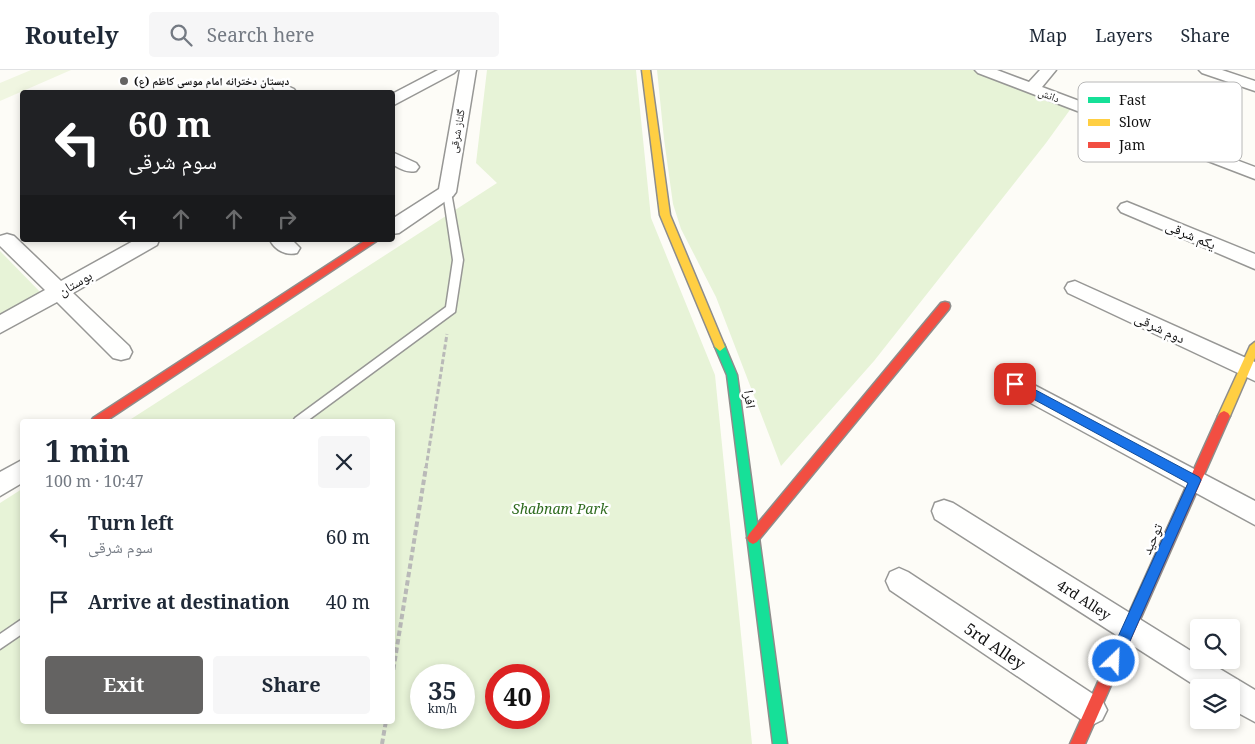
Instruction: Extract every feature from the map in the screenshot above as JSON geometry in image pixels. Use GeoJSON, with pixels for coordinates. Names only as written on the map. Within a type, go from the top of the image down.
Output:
{"type":"FeatureCollection","features":[{"type":"Feature","properties":{"kind":"street","name":"گلناز شرقی"},"geometry":{"type":"LineString","coordinates":[[447,192],[468,70]]}},
{"type":"Feature","properties":{"kind":"street","name":"افرا"},"geometry":{"type":"LineString","coordinates":[[646,70],[665,215],[732,375],[780,744]]}},
{"type":"Feature","properties":{"kind":"street","name":"دانش"},"geometry":{"type":"LineString","coordinates":[[983,70],[1078,106]]}},
{"type":"Feature","properties":{"kind":"street"},"geometry":{"type":"LineString","coordinates":[[1032,89],[1048,70]]}},
{"type":"Feature","properties":{"kind":"street"},"geometry":{"type":"LineString","coordinates":[[1207,70],[1255,86]]}},
{"type":"Feature","properties":{"kind":"street"},"geometry":{"type":"LineString","coordinates":[[395,99],[443,71]]}},
{"type":"Feature","properties":{"kind":"street"},"geometry":{"type":"LineString","coordinates":[[395,159],[410,168]]}},
{"type":"Feature","properties":{"kind":"street","name":"دانش"},"geometry":{"type":"LineString","coordinates":[[1226,162],[1255,173]]}},
{"type":"Feature","properties":{"kind":"street"},"geometry":{"type":"LineString","coordinates":[[395,226],[447,192]]}},
{"type":"Feature","properties":{"kind":"street","name":"یکم شرقی"},"geometry":{"type":"LineString","coordinates":[[1127,208],[1255,262]]}},
{"type":"Feature","properties":{"kind":"street"},"geometry":{"type":"LineString","coordinates":[[7,241],[121,352]]}},
{"type":"Feature","properties":{"kind":"street","name":"بوستان"},"geometry":{"type":"LineString","coordinates":[[0,326],[146,242]]}},
{"type":"Feature","properties":{"kind":"street"},"geometry":{"type":"LineString","coordinates":[[100,419],[371,242]]}},
{"type":"Feature","properties":{"kind":"street","name":"دوم شرقی"},"geometry":{"type":"LineString","coordinates":[[1075,288],[1250,370]]}},
{"type":"Feature","properties":{"kind":"street"},"geometry":{"type":"LineString","coordinates":[[753,538],[945,306]]}},
{"type":"Feature","properties":{"kind":"street","name":"توحید"},"geometry":{"type":"LineString","coordinates":[[1077,744],[1195,480],[1250,370],[1255,346]]}},
{"type":"Feature","properties":{"kind":"street"},"geometry":{"type":"LineString","coordinates":[[1015,384],[1255,514]]}},
{"type":"Feature","properties":{"kind":"street"},"geometry":{"type":"LineString","coordinates":[[0,485],[20,471]]}},
{"type":"Feature","properties":{"kind":"street","name":"4rd Alley"},"geometry":{"type":"LineString","coordinates":[[944,511],[1209,679]]}},
{"type":"Feature","properties":{"kind":"street","name":"5rd Alley"},"geometry":{"type":"LineString","coordinates":[[899,581],[1092,710]]}},
{"type":"Feature","properties":{"kind":"street"},"geometry":{"type":"LineString","coordinates":[[1240,698],[1255,707]]}},
{"type":"Feature","properties":{"kind":"lane"},"geometry":{"type":"LineString","coordinates":[[302,419],[451,309],[458,260],[447,192]]}},
{"type":"Feature","properties":{"kind":"lane"},"geometry":{"type":"LineString","coordinates":[[0,642],[20,627]]}},
{"type":"Feature","properties":{"kind":"path"},"geometry":{"type":"LineString","coordinates":[[395,659],[451,309]]}},
{"type":"Feature","properties":{"kind":"path"},"geometry":{"type":"LineString","coordinates":[[382,744],[385,724]]}},
{"type":"Feature","properties":{"kind":"green space"},"geometry":{"type":"Polygon","coordinates":[[[31,70],[71,70],[25,90],[20,90],[20,92],[0,101],[0,83],[31,70]]]}},
{"type":"Feature","properties":{"kind":"green space","name":"Shabnam Park"},"geometry":{"type":"Polygon","coordinates":[[[487,70],[636,70],[651,218],[715,375],[752,744],[0,744],[0,503],[20,490],[20,724],[395,724],[395,419],[131,419],[497,183],[476,163],[487,70]]]}},
{"type":"Feature","properties":{"kind":"green space"},"geometry":{"type":"Polygon","coordinates":[[[657,70],[976,70],[1072,107],[1046,143],[874,361],[781,466],[716,297],[681,229],[673,204],[657,70]]]}},
{"type":"Feature","properties":{"kind":"green space"},"geometry":{"type":"Polygon","coordinates":[[[0,251],[45,297],[0,322],[0,251]]]}},
{"type":"Feature","properties":{"kind":"traffic: fast"},"geometry":{"type":"LineString","coordinates":[[720,347],[732,375],[780,744]]}},
{"type":"Feature","properties":{"kind":"traffic: slow"},"geometry":{"type":"LineString","coordinates":[[646,70],[665,215],[720,347]]}},
{"type":"Feature","properties":{"kind":"traffic: slow"},"geometry":{"type":"LineString","coordinates":[[1224,416],[1255,346]]}},
{"type":"Feature","properties":{"kind":"traffic: jam"},"geometry":{"type":"LineString","coordinates":[[100,419],[370,242]]}},
{"type":"Feature","properties":{"kind":"traffic: jam"},"geometry":{"type":"LineString","coordinates":[[753,538],[945,306]]}},
{"type":"Feature","properties":{"kind":"traffic: jam"},"geometry":{"type":"LineString","coordinates":[[1077,744],[1224,416]]}},
{"type":"Feature","properties":{"kind":"place","name":"دبستان دخترانه امام موسی کاظم (ع)"},"geometry":{"type":"Point","coordinates":[124,81]}},
{"type":"Feature","properties":{"kind":"route"},"geometry":{"type":"LineString","coordinates":[[1015,384],[1195,480],[1114,661]]}}]}
